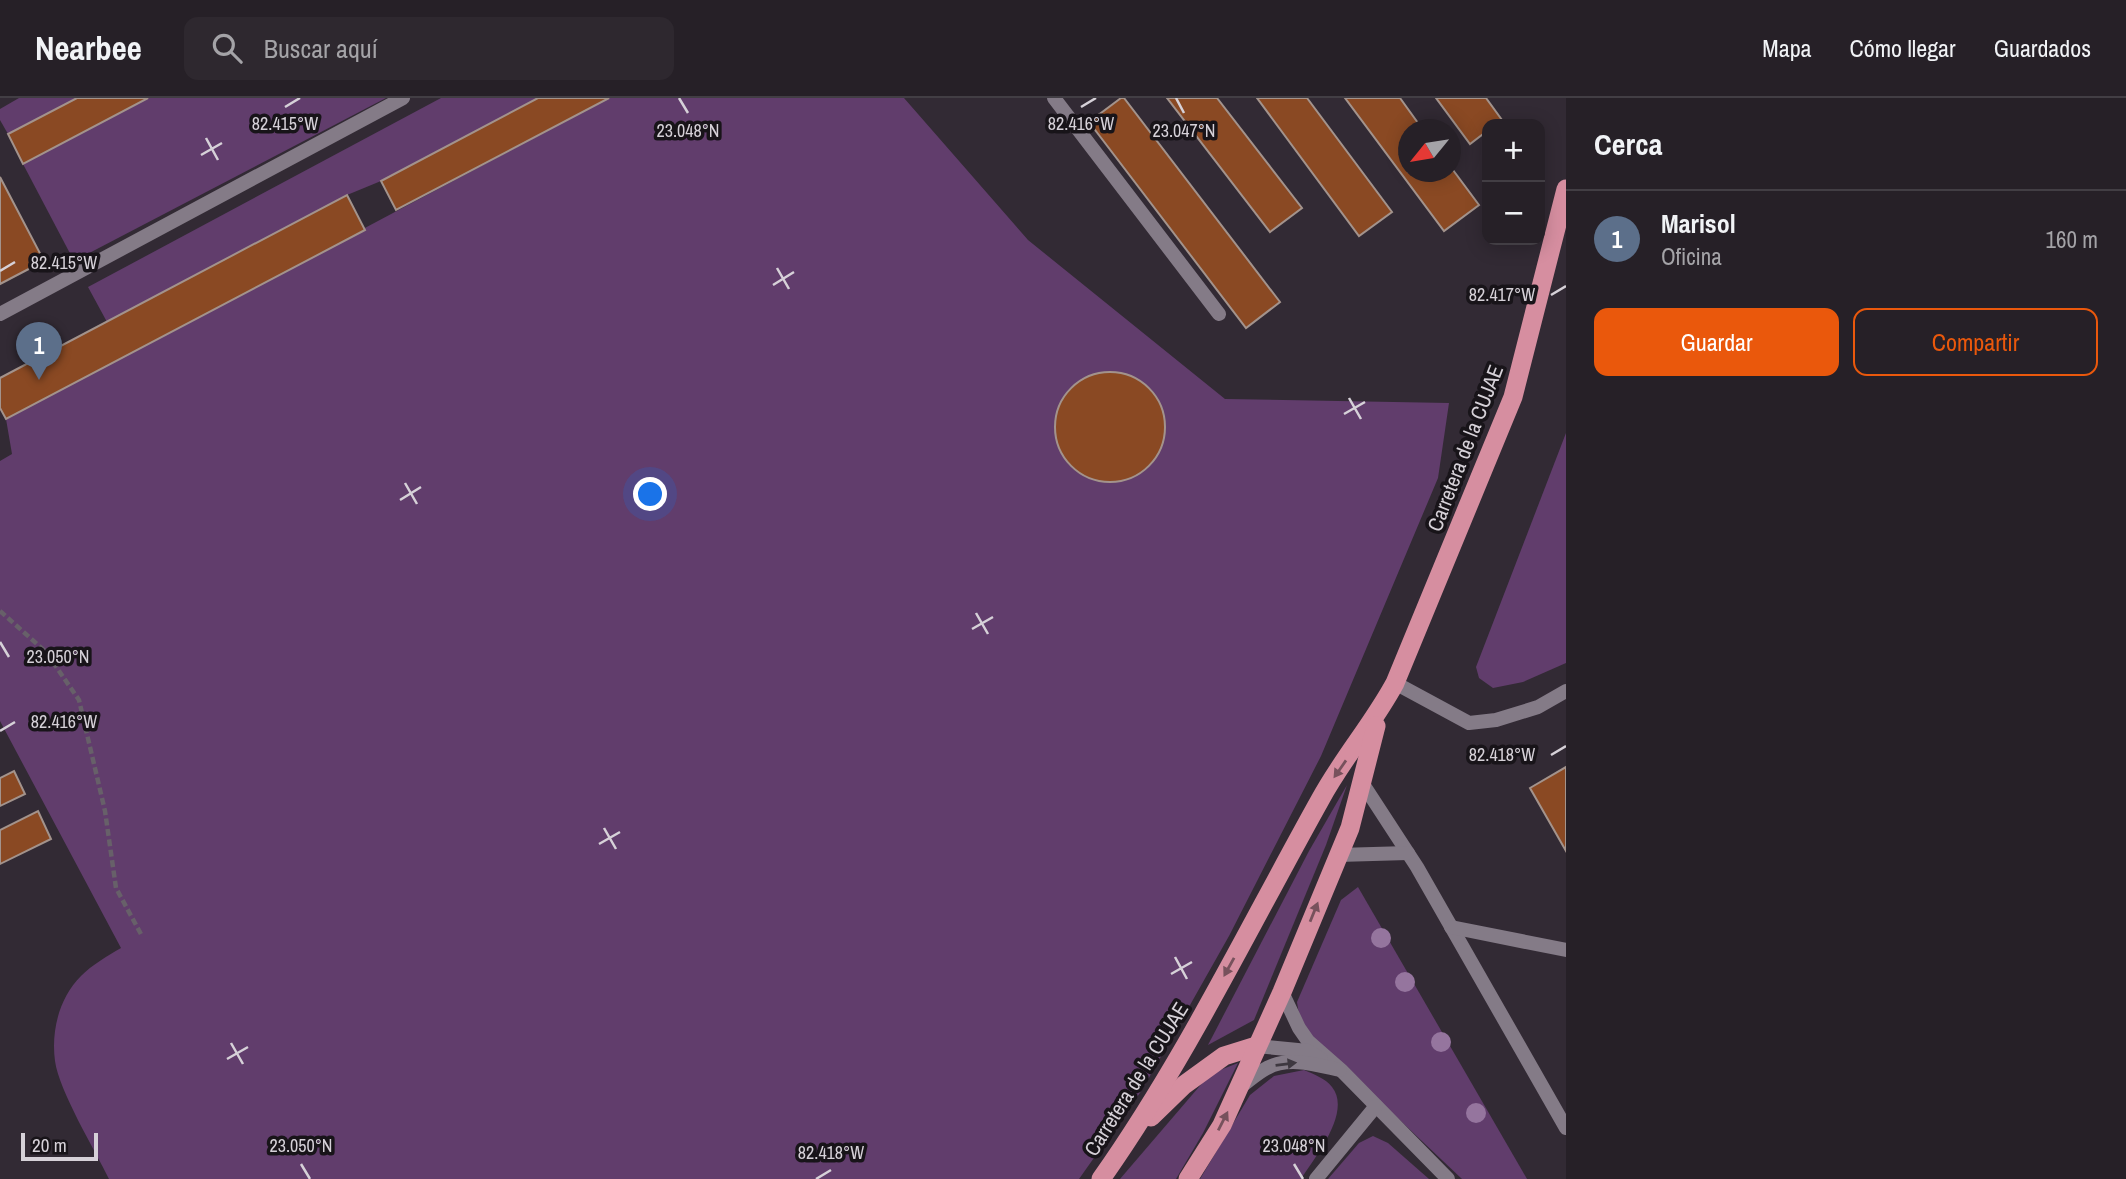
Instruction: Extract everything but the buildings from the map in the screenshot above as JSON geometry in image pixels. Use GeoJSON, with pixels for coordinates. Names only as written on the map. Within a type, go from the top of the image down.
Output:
{"type":"FeatureCollection","features":[{"type":"Feature","properties":{"kind":"highway","name":"Carretera de la CUJAE"},"geometry":{"type":"LineString","coordinates":[[1101,1179],[1134,1132],[1189,1041],[1322,796],[1379,713],[1395,683],[1513,397],[1566,190]]}},
{"type":"Feature","properties":{"kind":"highway","name":"Carretera de la CUJAE"},"geometry":{"type":"LineString","coordinates":[[1188,1179],[1222,1125],[1282,992],[1349,828],[1379,713]]}},
{"type":"Feature","properties":{"kind":"highway"},"geometry":{"type":"LineString","coordinates":[[1134,1132],[1184,1085],[1224,1056],[1256,1046]]}},
{"type":"Feature","properties":{"kind":"lane"},"geometry":{"type":"LineString","coordinates":[[0,314],[403,98]]}},
{"type":"Feature","properties":{"kind":"lane"},"geometry":{"type":"LineString","coordinates":[[1054,98],[1219,314]]}},
{"type":"Feature","properties":{"kind":"lane"},"geometry":{"type":"LineString","coordinates":[[1395,683],[1469,723],[1496,720],[1538,707],[1566,691]]}},
{"type":"Feature","properties":{"kind":"lane"},"geometry":{"type":"LineString","coordinates":[[1361,781],[1408,853],[1566,1128]]}},
{"type":"Feature","properties":{"kind":"lane"},"geometry":{"type":"LineString","coordinates":[[1338,855],[1408,853]]}},
{"type":"Feature","properties":{"kind":"lane"},"geometry":{"type":"LineString","coordinates":[[1451,927],[1566,950]]}},
{"type":"Feature","properties":{"kind":"lane"},"geometry":{"type":"LineString","coordinates":[[1282,992],[1308,1041],[1341,1070],[1448,1179]]}},
{"type":"Feature","properties":{"kind":"lane"},"geometry":{"type":"LineString","coordinates":[[1256,1046],[1308,1051],[1341,1070]]}},
{"type":"Feature","properties":{"kind":"lane"},"geometry":{"type":"LineString","coordinates":[[1238,1089],[1268,1067],[1286,1062],[1311,1063],[1341,1070]]}},
{"type":"Feature","properties":{"kind":"lane"},"geometry":{"type":"LineString","coordinates":[[1316,1179],[1376,1106]]}},
{"type":"Feature","properties":{"kind":"path"},"geometry":{"type":"LineString","coordinates":[[0,611],[46,652],[79,700],[105,811],[116,888],[142,936]]}},
{"type":"Feature","properties":{"kind":"shaded area"},"geometry":{"type":"Polygon","coordinates":[[[19,98],[77,98],[8,134],[0,120],[0,109],[19,98]]]}},
{"type":"Feature","properties":{"kind":"shaded area"},"geometry":{"type":"Polygon","coordinates":[[[148,98],[386,98],[74,261],[23,164],[148,98]]]}},
{"type":"Feature","properties":{"kind":"shaded area"},"geometry":{"type":"Polygon","coordinates":[[[441,98],[538,98],[107,322],[88,287],[441,98]]]}},
{"type":"Feature","properties":{"kind":"shaded area"},"geometry":{"type":"Polygon","coordinates":[[[609,98],[904,98],[1028,240],[1225,399],[1449,403],[1438,478],[1321,756],[1229,936],[1142,1090],[1079,1179],[109,1179],[63,1088],[55,1061],[54,1038],[58,1016],[73,985],[90,968],[121,948],[0,721],[0,461],[12,454],[6,419],[609,98]]]}},
{"type":"Feature","properties":{"kind":"shaded area"},"geometry":{"type":"Polygon","coordinates":[[[1566,433],[1566,663],[1523,682],[1493,688],[1479,678],[1476,667],[1566,433]]]}},
{"type":"Feature","properties":{"kind":"shaded area"},"geometry":{"type":"Polygon","coordinates":[[[1347,785],[1326,845],[1254,1020],[1208,1045],[1309,851],[1347,785]]]}},
{"type":"Feature","properties":{"kind":"shaded area"},"geometry":{"type":"Polygon","coordinates":[[[1358,887],[1527,1179],[1462,1179],[1312,1037],[1299,1015],[1297,1002],[1341,900],[1358,887]]]}},
{"type":"Feature","properties":{"kind":"shaded area"},"geometry":{"type":"Polygon","coordinates":[[[1238,1063],[1203,1133],[1176,1179],[1120,1179],[1210,1074],[1238,1063]]]}},
{"type":"Feature","properties":{"kind":"shaded area"},"geometry":{"type":"Polygon","coordinates":[[[1304,1070],[1332,1087],[1337,1097],[1338,1109],[1329,1134],[1301,1179],[1200,1179],[1250,1095],[1274,1076],[1304,1070]]]}},
{"type":"Feature","properties":{"kind":"shaded area"},"geometry":{"type":"Polygon","coordinates":[[[1373,1136],[1388,1143],[1429,1179],[1328,1179],[1359,1143],[1373,1136]]]}},
{"type":"Feature","properties":{"kind":"place","name":"Marisol"},"geometry":{"type":"Point","coordinates":[39,380]}}]}
